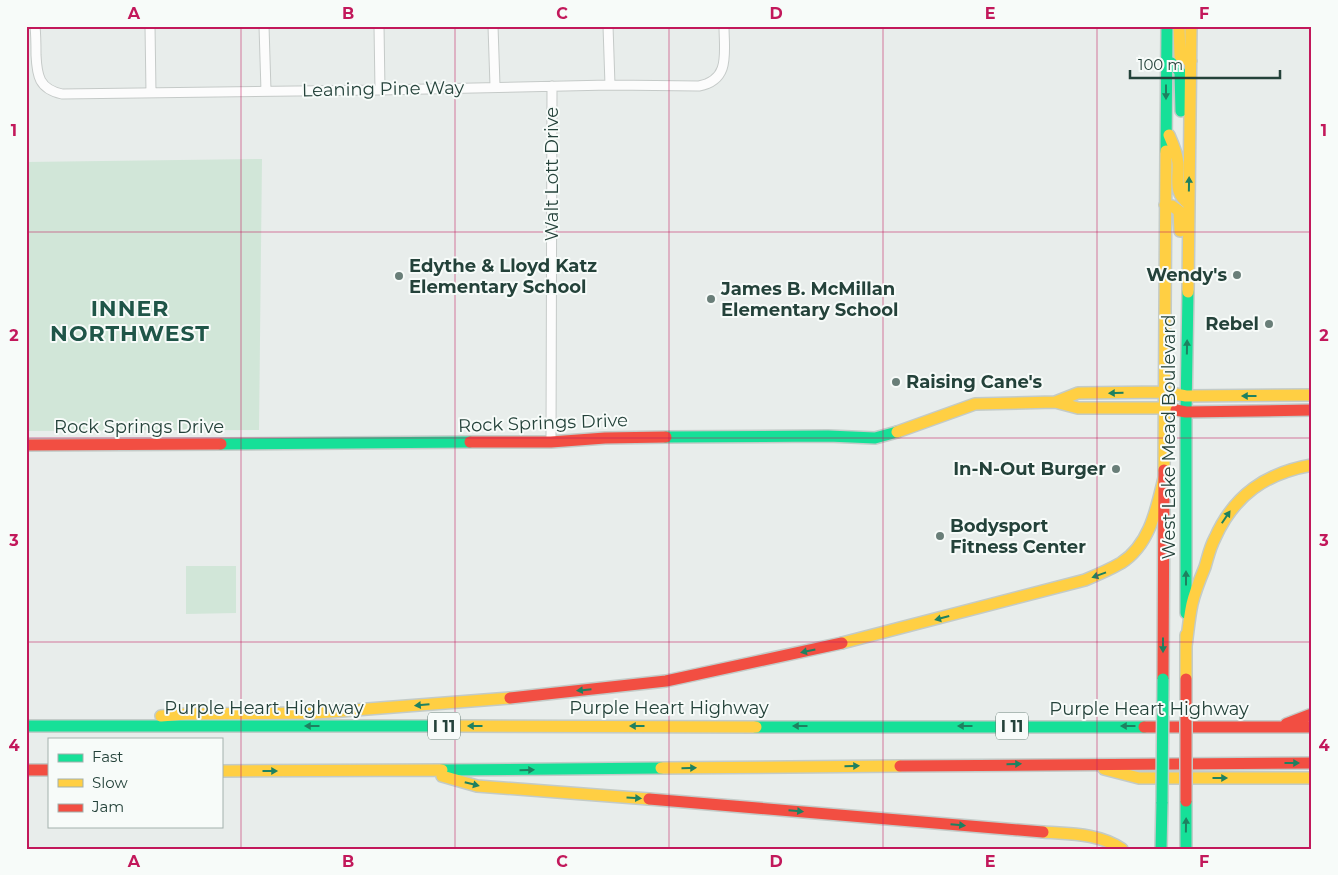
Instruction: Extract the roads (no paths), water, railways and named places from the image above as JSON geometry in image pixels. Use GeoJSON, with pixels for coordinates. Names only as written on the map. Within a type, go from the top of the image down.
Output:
{"type":"FeatureCollection","features":[{"type":"Feature","properties":{"kind":"main road","name":"West Lake Mead Boulevard"},"geometry":{"type":"LineString","coordinates":[[1161,849],[1167,26]]}},
{"type":"Feature","properties":{"kind":"main road"},"geometry":{"type":"LineString","coordinates":[[1179,26],[1180,56],[1191,61]]}},
{"type":"Feature","properties":{"kind":"main road","name":"West Lake Mead Boulevard"},"geometry":{"type":"LineString","coordinates":[[1186,849],[1186,396],[1191,26]]}},
{"type":"Feature","properties":{"kind":"main road"},"geometry":{"type":"LineString","coordinates":[[1166,60],[1173,64],[1180,72],[1181,110],[1190,130]]}},
{"type":"Feature","properties":{"kind":"main road"},"geometry":{"type":"LineString","coordinates":[[1166,127],[1178,160],[1179,194],[1183,201],[1189,204]]}},
{"type":"Feature","properties":{"kind":"main road"},"geometry":{"type":"LineString","coordinates":[[1165,205],[1172,206],[1179,211],[1180,258],[1188,291]]}},
{"type":"Feature","properties":{"kind":"main road","name":"Rock Springs Drive"},"geometry":{"type":"LineString","coordinates":[[1055,402],[1078,393],[1165,392],[1186,396],[1312,395]]}},
{"type":"Feature","properties":{"kind":"main road","name":"Rock Springs Drive"},"geometry":{"type":"LineString","coordinates":[[26,445],[551,442],[605,438],[828,436],[875,438],[902,431],[975,404],[1055,402],[1078,408],[1164,408],[1186,412],[1312,410]]}},
{"type":"Feature","properties":{"kind":"main road"},"geometry":{"type":"LineString","coordinates":[[1186,646],[1193,601],[1216,535],[1228,514],[1243,496],[1262,482],[1283,471],[1312,465]]}},
{"type":"Feature","properties":{"kind":"main road"},"geometry":{"type":"LineString","coordinates":[[40,726],[186,714],[316,713],[557,693],[666,681],[856,640],[1085,580],[1105,573],[1123,563],[1139,549],[1153,522],[1165,474]]}},
{"type":"Feature","properties":{"kind":"main road"},"geometry":{"type":"LineString","coordinates":[[1277,727],[1312,714]]}},
{"type":"Feature","properties":{"kind":"main road","name":"Purple Heart Highway"},"geometry":{"type":"LineString","coordinates":[[26,726],[1312,727]]}},
{"type":"Feature","properties":{"kind":"main road","name":"I 11"},"geometry":{"type":"LineString","coordinates":[[222,770],[426,771],[1312,763]]}},
{"type":"Feature","properties":{"kind":"main road"},"geometry":{"type":"LineString","coordinates":[[1085,764],[1139,778],[1312,778]]}},
{"type":"Feature","properties":{"kind":"main road"},"geometry":{"type":"LineString","coordinates":[[26,770],[48,770]]}},
{"type":"Feature","properties":{"kind":"main road"},"geometry":{"type":"LineString","coordinates":[[426,771],[477,786],[1082,835],[1108,841],[1122,849]]}},
{"type":"Feature","properties":{"kind":"street","name":"Leaning Pine Way"},"geometry":{"type":"LineString","coordinates":[[36,26],[36,69],[39,79],[44,87],[62,94],[380,90],[495,86],[699,86],[709,84],[723,70],[725,60],[724,26]]}},
{"type":"Feature","properties":{"kind":"street"},"geometry":{"type":"LineString","coordinates":[[150,26],[151,93]]}},
{"type":"Feature","properties":{"kind":"street"},"geometry":{"type":"LineString","coordinates":[[264,26],[266,92]]}},
{"type":"Feature","properties":{"kind":"street"},"geometry":{"type":"LineString","coordinates":[[379,26],[380,90]]}},
{"type":"Feature","properties":{"kind":"street"},"geometry":{"type":"LineString","coordinates":[[493,26],[495,86]]}},
{"type":"Feature","properties":{"kind":"street"},"geometry":{"type":"LineString","coordinates":[[608,26],[610,85]]}},
{"type":"Feature","properties":{"kind":"street","name":"Walt Lott Drive"},"geometry":{"type":"LineString","coordinates":[[551,442],[552,86]]}},
{"type":"Feature","properties":{"kind":"place","name":"Wendy's"},"geometry":{"type":"Point","coordinates":[1237,275]}},
{"type":"Feature","properties":{"kind":"place","name":"Edythe & Lloyd Katz Elementary School"},"geometry":{"type":"Point","coordinates":[399,276]}},
{"type":"Feature","properties":{"kind":"place","name":"James B. McMillan Elementary School"},"geometry":{"type":"Point","coordinates":[711,299]}},
{"type":"Feature","properties":{"kind":"place","name":"Rebel"},"geometry":{"type":"Point","coordinates":[1269,324]}},
{"type":"Feature","properties":{"kind":"place","name":"Raising Cane's"},"geometry":{"type":"Point","coordinates":[896,382]}},
{"type":"Feature","properties":{"kind":"place","name":"In-N-Out Burger"},"geometry":{"type":"Point","coordinates":[1116,469]}},
{"type":"Feature","properties":{"kind":"place","name":"Bodysport Fitness Center"},"geometry":{"type":"Point","coordinates":[940,536]}},
{"type":"Feature","properties":{"kind":"district","name":"INNER NORTHWEST"},"geometry":{"type":"Point","coordinates":[130,320]}}]}
